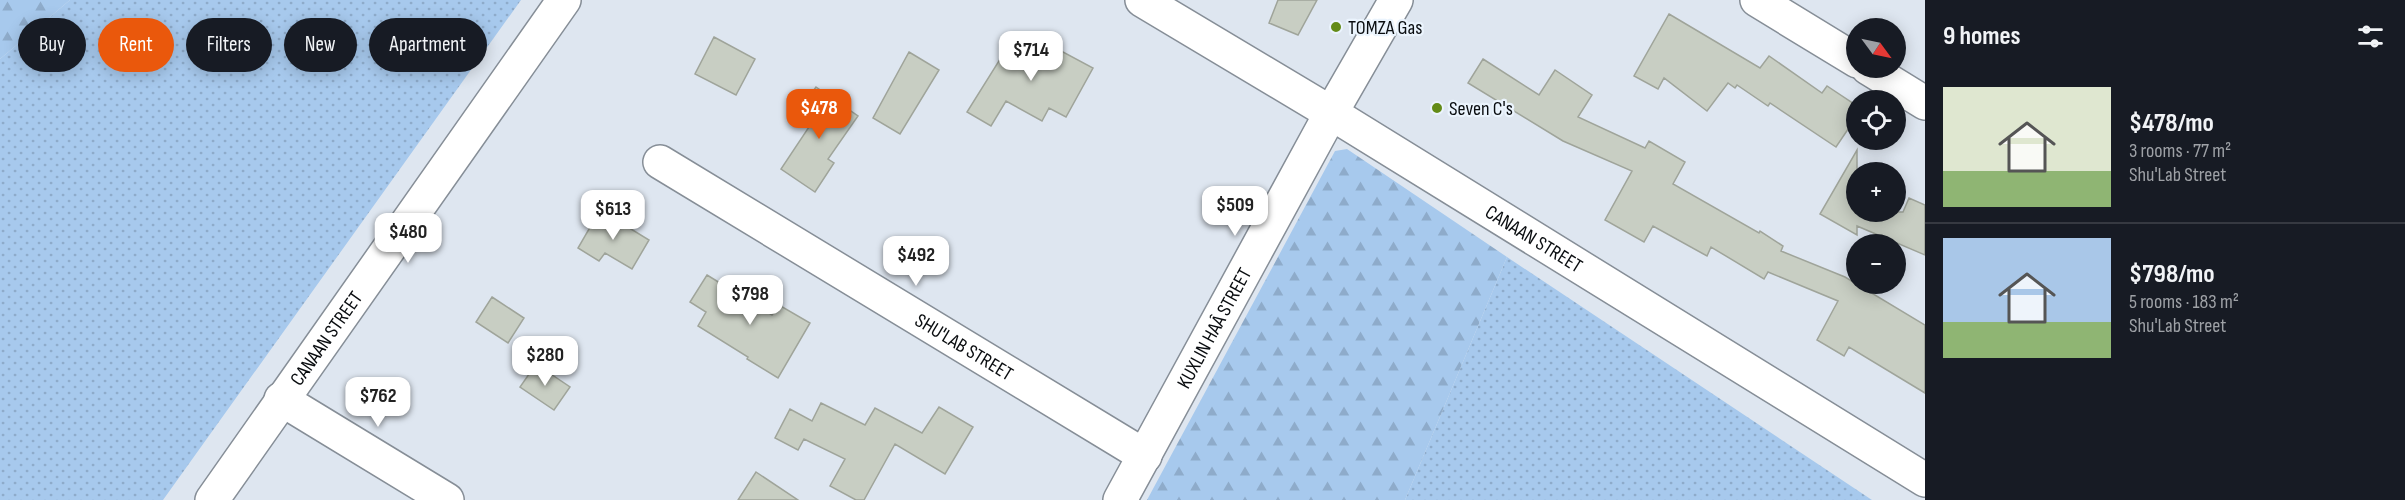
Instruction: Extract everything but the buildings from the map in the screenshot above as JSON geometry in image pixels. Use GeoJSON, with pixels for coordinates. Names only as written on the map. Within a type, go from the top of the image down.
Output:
{"type":"FeatureCollection","features":[{"type":"Feature","properties":{"kind":"street","name":"CANAAN STREET"},"geometry":{"type":"LineString","coordinates":[[212,500],[564,0]]}},
{"type":"Feature","properties":{"kind":"street","name":"CANAAN STREET"},"geometry":{"type":"LineString","coordinates":[[1142,0],[1331,113],[1925,480]]}},
{"type":"Feature","properties":{"kind":"street","name":"KUXLIN HAÂ STREET"},"geometry":{"type":"LineString","coordinates":[[1120,500],[1331,113],[1396,0]]}},
{"type":"Feature","properties":{"kind":"street"},"geometry":{"type":"LineString","coordinates":[[1757,0],[1846,54]]}},
{"type":"Feature","properties":{"kind":"street"},"geometry":{"type":"LineString","coordinates":[[1885,78],[1925,102]]}},
{"type":"Feature","properties":{"kind":"street","name":"SHU'LAB STREET"},"geometry":{"type":"LineString","coordinates":[[660,162],[1145,456]]}},
{"type":"Feature","properties":{"kind":"street"},"geometry":{"type":"LineString","coordinates":[[281,399],[447,500]]}},
{"type":"Feature","properties":{"kind":"green space"},"geometry":{"type":"Polygon","coordinates":[[[0,0],[70,0],[49,18],[18,18],[18,44],[0,59],[0,0]]]}},
{"type":"Feature","properties":{"kind":"green space"},"geometry":{"type":"Polygon","coordinates":[[[70,0],[521,0],[487,47],[487,18],[369,18],[369,72],[469,72],[163,500],[0,500],[0,59],[18,44],[18,72],[86,72],[86,18],[49,18],[70,0]]]}},
{"type":"Feature","properties":{"kind":"green space"},"geometry":{"type":"Polygon","coordinates":[[[1347,149],[1507,257],[1405,500],[1147,500],[1335,151],[1347,149]]]}},
{"type":"Feature","properties":{"kind":"green space"},"geometry":{"type":"Polygon","coordinates":[[[1507,257],[1872,500],[1405,500],[1507,257]]]}},
{"type":"Feature","properties":{"kind":"place","name":"TOMZA Gas"},"geometry":{"type":"Point","coordinates":[1336,27]}},
{"type":"Feature","properties":{"kind":"place","name":"Seven C's"},"geometry":{"type":"Point","coordinates":[1437,108]}}]}
